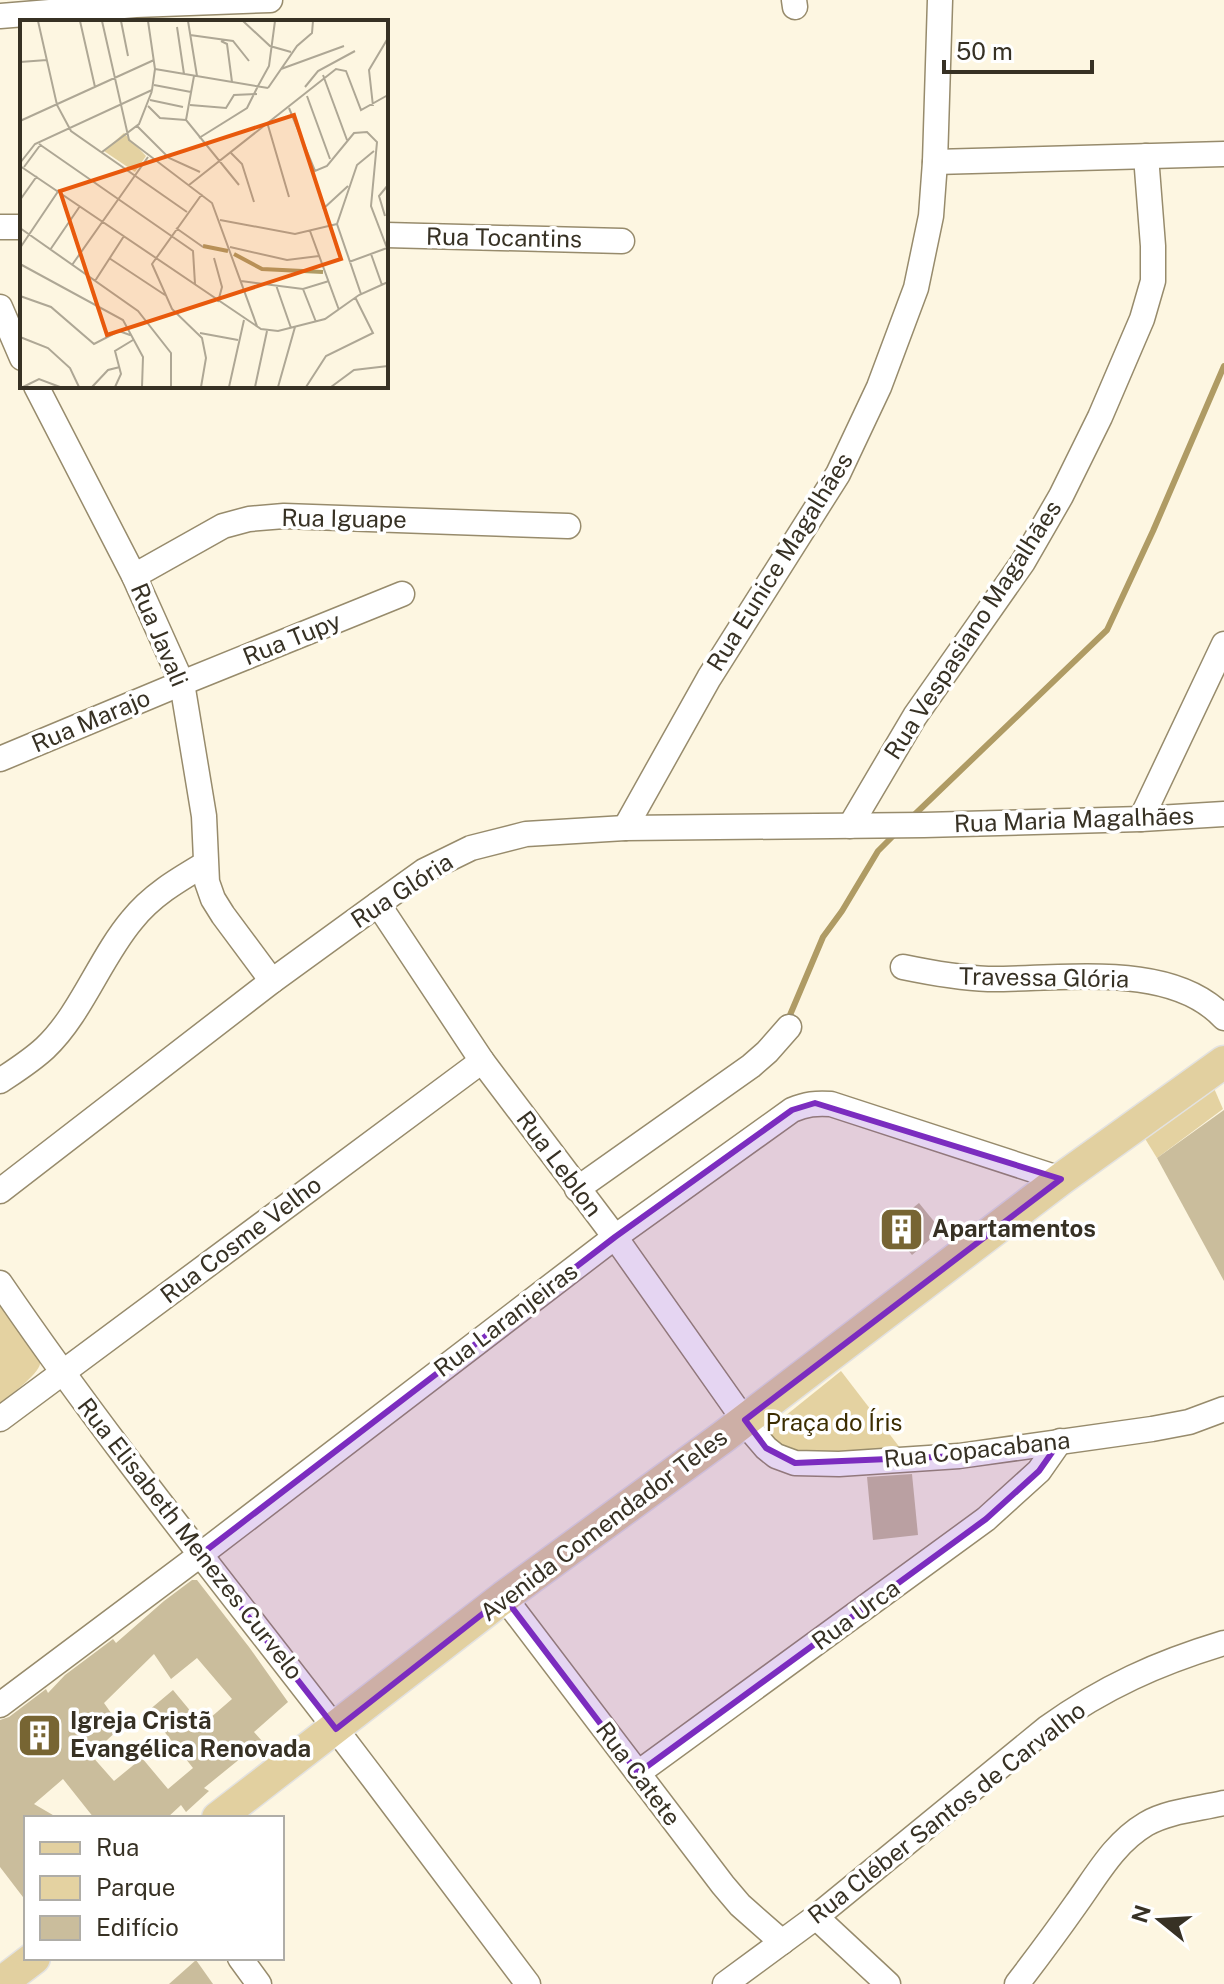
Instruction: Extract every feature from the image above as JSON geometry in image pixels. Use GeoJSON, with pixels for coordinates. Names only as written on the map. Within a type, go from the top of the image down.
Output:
{"type":"FeatureCollection","features":[{"type":"Feature","properties":{"kind":"main road","name":"Avenida Comendador Teles"},"geometry":{"type":"LineString","coordinates":[[221,1816],[504,1597],[745,1420],[1061,1179],[1224,1062]]}},
{"type":"Feature","properties":{"kind":"main road"},"geometry":{"type":"LineString","coordinates":[[0,1984],[31,1960]]}},
{"type":"Feature","properties":{"kind":"street"},"geometry":{"type":"LineString","coordinates":[[0,16],[136,5],[270,0]]}},
{"type":"Feature","properties":{"kind":"street","name":"Rua Eunice Magalhães"},"geometry":{"type":"LineString","coordinates":[[625,828],[709,678],[838,474],[879,387],[916,288],[931,216],[940,0]]}},
{"type":"Feature","properties":{"kind":"street"},"geometry":{"type":"LineString","coordinates":[[935,162],[1224,154]]}},
{"type":"Feature","properties":{"kind":"street","name":"Rua Vespasiano Magalhães"},"geometry":{"type":"LineString","coordinates":[[850,826],[915,716],[1023,562],[1061,496],[1100,417],[1142,319],[1153,281],[1146,156]]}},
{"type":"Feature","properties":{"kind":"street","name":"Rua Tocantins"},"geometry":{"type":"LineString","coordinates":[[388,235],[622,241]]}},
{"type":"Feature","properties":{"kind":"street"},"geometry":{"type":"LineString","coordinates":[[0,307],[20,353]]}},
{"type":"Feature","properties":{"kind":"street","name":"Rua Javali"},"geometry":{"type":"LineString","coordinates":[[37,388],[134,576],[182,683],[204,816],[207,882],[213,899],[272,981]]}},
{"type":"Feature","properties":{"kind":"street","name":"Rua Iguape"},"geometry":{"type":"LineString","coordinates":[[134,576],[223,526],[249,519],[284,516],[568,526]]}},
{"type":"Feature","properties":{"kind":"street","name":"Rua Tupy"},"geometry":{"type":"LineString","coordinates":[[182,683],[402,594]]}},
{"type":"Feature","properties":{"kind":"street"},"geometry":{"type":"LineString","coordinates":[[1141,819],[1224,644]]}},
{"type":"Feature","properties":{"kind":"street","name":"Rua Marajo"},"geometry":{"type":"LineString","coordinates":[[0,759],[182,683]]}},
{"type":"Feature","properties":{"kind":"street","name":"Rua Maria Magalhães"},"geometry":{"type":"LineString","coordinates":[[889,826],[1224,814]]}},
{"type":"Feature","properties":{"kind":"street","name":"Rua Glória"},"geometry":{"type":"LineString","coordinates":[[0,1191],[272,981],[424,871],[471,848],[526,834],[625,828],[889,826]]}},
{"type":"Feature","properties":{"kind":"street"},"geometry":{"type":"LineString","coordinates":[[0,1081],[46,1047],[64,1025],[113,944],[133,919],[159,892],[205,864]]}},
{"type":"Feature","properties":{"kind":"street","name":"Rua Leblon"},"geometry":{"type":"LineString","coordinates":[[378,904],[482,1061],[615,1237],[745,1420]]}},
{"type":"Feature","properties":{"kind":"street","name":"Travessa Glória"},"geometry":{"type":"LineString","coordinates":[[903,967],[958,978],[1066,976],[1140,979],[1201,999],[1224,1018]]}},
{"type":"Feature","properties":{"kind":"street"},"geometry":{"type":"LineString","coordinates":[[570,1180],[751,1066],[789,1027]]}},
{"type":"Feature","properties":{"kind":"street","name":"Rua Cosme Velho"},"geometry":{"type":"LineString","coordinates":[[0,1419],[482,1061]]}},
{"type":"Feature","properties":{"kind":"street","name":"Rua Laranjeiras"},"geometry":{"type":"LineString","coordinates":[[0,1705],[615,1237],[792,1110],[815,1103],[831,1104],[1061,1179]]}},
{"type":"Feature","properties":{"kind":"street","name":"Rua Elisabeth Menezes Curvelo"},"geometry":{"type":"LineString","coordinates":[[0,1283],[62,1372],[528,1984]]}},
{"type":"Feature","properties":{"kind":"street","name":"Rua Copacabana"},"geometry":{"type":"LineString","coordinates":[[745,1420],[776,1456],[795,1463],[839,1464],[959,1456],[1152,1429],[1189,1422],[1224,1409]]}},
{"type":"Feature","properties":{"kind":"street","name":"Rua Urca"},"geometry":{"type":"LineString","coordinates":[[638,1773],[986,1519],[1039,1471],[1060,1441]]}},
{"type":"Feature","properties":{"kind":"street","name":"Rua Catete"},"geometry":{"type":"LineString","coordinates":[[504,1597],[740,1905],[782,1942]]}},
{"type":"Feature","properties":{"kind":"street","name":"Rua Cléber Santos de Carvalho"},"geometry":{"type":"LineString","coordinates":[[725,1984],[816,1917],[1079,1705],[1120,1682],[1181,1656],[1224,1643]]}},
{"type":"Feature","properties":{"kind":"street"},"geometry":{"type":"LineString","coordinates":[[1017,1984],[1105,1861],[1127,1838],[1148,1823],[1167,1815],[1224,1803]]}},
{"type":"Feature","properties":{"kind":"street"},"geometry":{"type":"LineString","coordinates":[[816,1917],[888,1984]]}},
{"type":"Feature","properties":{"kind":"street"},"geometry":{"type":"LineString","coordinates":[[241,1960],[259,1984]]}},
{"type":"Feature","properties":{"kind":"highlighted area"},"geometry":{"type":"Polygon","coordinates":[[[815,1103],[1061,1179],[745,1420],[766,1448],[795,1463],[959,1456],[1060,1441],[1039,1471],[986,1519],[638,1773],[504,1597],[336,1729],[200,1555],[615,1237],[792,1110],[815,1103]]]}},
{"type":"Feature","properties":{"kind":"green space"},"geometry":{"type":"Polygon","coordinates":[[[1213,1086],[1223,1109],[1157,1158],[1144,1137],[1213,1086]]]}},
{"type":"Feature","properties":{"kind":"green space"},"geometry":{"type":"Polygon","coordinates":[[[0,1305],[36,1351],[40,1362],[29,1379],[0,1403],[0,1305]]]}},
{"type":"Feature","properties":{"kind":"green space","name":"Praça do Íris"},"geometry":{"type":"Polygon","coordinates":[[[841,1371],[904,1453],[793,1456],[760,1436],[841,1371]]]}},
{"type":"Feature","properties":{"kind":"building"},"geometry":{"type":"Polygon","coordinates":[[[1224,1110],[1224,1281],[1157,1158],[1224,1110]]]}},
{"type":"Feature","properties":{"kind":"building","name":"Apartamentos"},"geometry":{"type":"Polygon","coordinates":[[[919,1203],[941,1230],[912,1255],[889,1227],[919,1203]]]}},
{"type":"Feature","properties":{"kind":"building"},"geometry":{"type":"Polygon","coordinates":[[[912,1474],[918,1535],[873,1540],[867,1477],[912,1474]]]}},
{"type":"Feature","properties":{"kind":"building"},"geometry":{"type":"Polygon","coordinates":[[[192,1580],[197,1580],[288,1702],[254,1732],[262,1741],[204,1788],[209,1791],[186,1812],[181,1805],[169,1816],[92,1816],[63,1779],[34,1804],[55,1816],[24,1816],[24,1898],[0,1867],[0,1720],[9,1717],[46,1689],[48,1693],[65,1675],[113,1639],[116,1643],[164,1601],[192,1580]],[[154,1654],[104,1703],[121,1727],[91,1755],[114,1781],[142,1758],[168,1789],[193,1768],[148,1711],[173,1690],[202,1725],[232,1699],[197,1658],[171,1679],[154,1654]]]}},
{"type":"Feature","properties":{"kind":"building"},"geometry":{"type":"Polygon","coordinates":[[[196,1960],[213,1984],[169,1984],[196,1960]]]}},
{"type":"Feature","properties":{"kind":"waterway"},"geometry":{"type":"LineString","coordinates":[[911,818],[1107,630],[1224,366]]}},
{"type":"Feature","properties":{"kind":"waterway"},"geometry":{"type":"LineString","coordinates":[[786,1020],[823,937],[878,851],[897,832]]}},
{"type":"Feature","properties":{"kind":"place","name":"Apartamentos"},"geometry":{"type":"Point","coordinates":[901,1229]}},
{"type":"Feature","properties":{"kind":"place","name":"Igreja Cristã Evangélica Renovada"},"geometry":{"type":"Point","coordinates":[39,1735]}}]}
